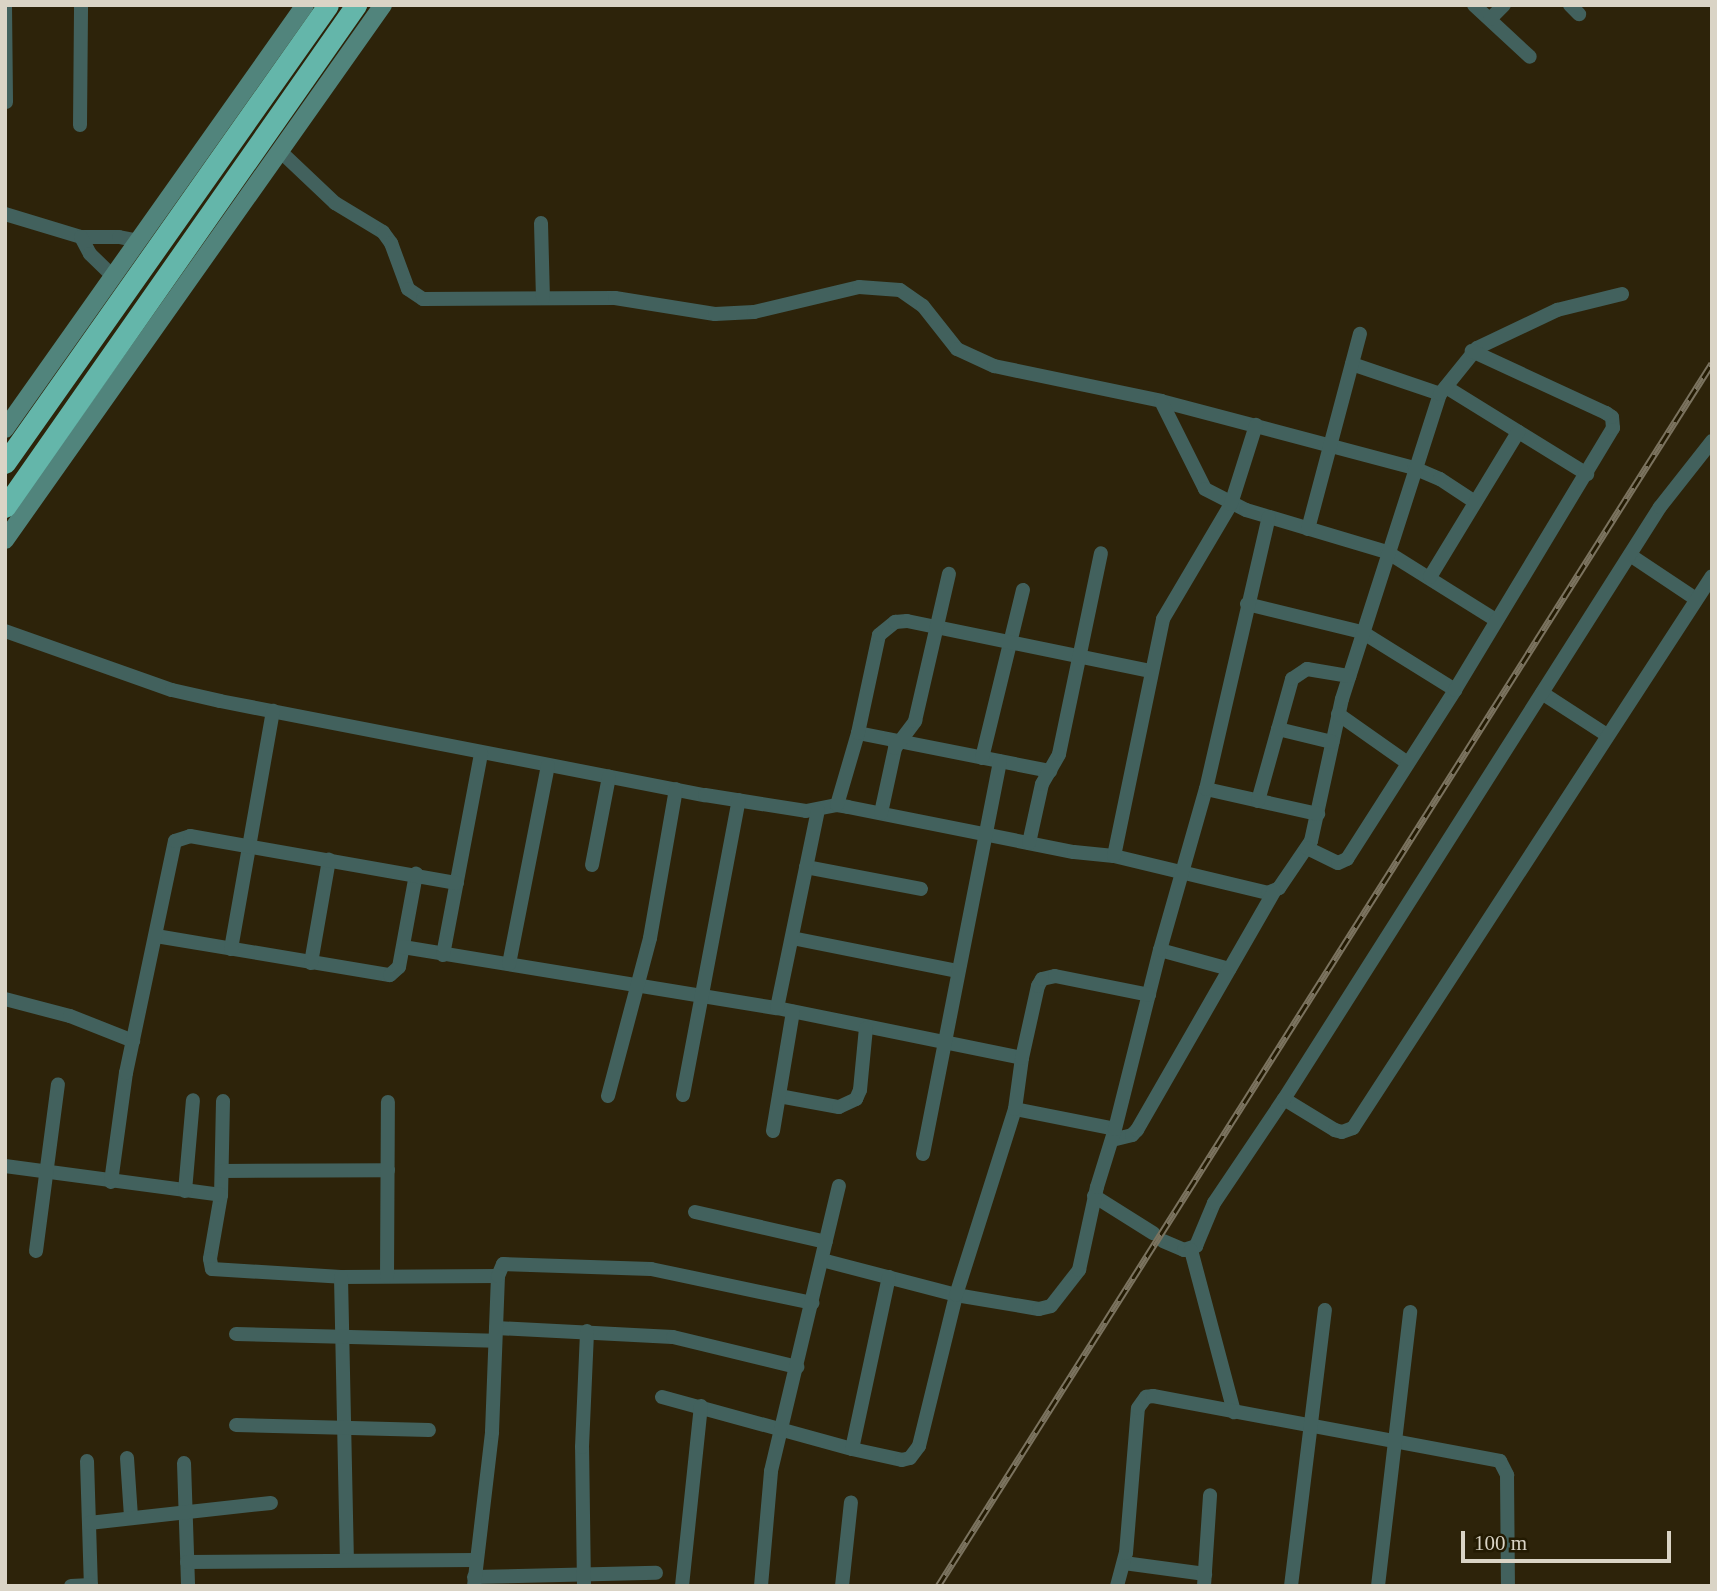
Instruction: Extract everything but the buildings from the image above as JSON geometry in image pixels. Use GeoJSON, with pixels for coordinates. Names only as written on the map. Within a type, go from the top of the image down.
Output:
{"type":"FeatureCollection","features":[{"type":"Feature","properties":{"kind":"highway"},"geometry":{"type":"LineString","coordinates":[[5,463],[328,5]]}},
{"type":"Feature","properties":{"kind":"highway"},"geometry":{"type":"LineString","coordinates":[[5,507],[356,5]]}},
{"type":"Feature","properties":{"kind":"street"},"geometry":{"type":"LineString","coordinates":[[5,5],[6,102]]}},
{"type":"Feature","properties":{"kind":"street"},"geometry":{"type":"LineString","coordinates":[[80,125],[81,5]]}},
{"type":"Feature","properties":{"kind":"street"},"geometry":{"type":"LineString","coordinates":[[5,429],[305,5]]}},
{"type":"Feature","properties":{"kind":"street"},"geometry":{"type":"LineString","coordinates":[[5,540],[383,5]]}},
{"type":"Feature","properties":{"kind":"street"},"geometry":{"type":"LineString","coordinates":[[1474,5],[1530,57]]}},
{"type":"Feature","properties":{"kind":"street"},"geometry":{"type":"LineString","coordinates":[[1490,19],[1504,5]]}},
{"type":"Feature","properties":{"kind":"street"},"geometry":{"type":"LineString","coordinates":[[280,151],[335,203],[383,232],[391,243],[408,289],[414,296],[436,301],[615,298],[715,314],[754,312],[872,286],[900,289],[926,311],[957,349],[994,366],[1161,401],[1414,468],[1440,479],[1475,502]]}},
{"type":"Feature","properties":{"kind":"street"},"geometry":{"type":"LineString","coordinates":[[5,214],[81,237],[119,237],[138,242]]}},
{"type":"Feature","properties":{"kind":"street"},"geometry":{"type":"LineString","coordinates":[[541,223],[543,298]]}},
{"type":"Feature","properties":{"kind":"street"},"geometry":{"type":"LineString","coordinates":[[81,237],[90,254],[114,277]]}},
{"type":"Feature","properties":{"kind":"street"},"geometry":{"type":"LineString","coordinates":[[1015,1109],[1114,1134],[1132,1135],[1137,1130],[1274,892],[1307,848],[1318,814],[1338,714],[1362,632],[1414,468],[1443,391],[1472,351],[1544,314],[1622,294]]}},
{"type":"Feature","properties":{"kind":"street"},"geometry":{"type":"LineString","coordinates":[[1308,529],[1360,334]]}},
{"type":"Feature","properties":{"kind":"street"},"geometry":{"type":"LineString","coordinates":[[1307,848],[1338,863],[1348,859],[1611,435],[1614,423],[1612,417],[1472,351]]}},
{"type":"Feature","properties":{"kind":"street"},"geometry":{"type":"LineString","coordinates":[[1352,364],[1443,391],[1587,474]]}},
{"type":"Feature","properties":{"kind":"street"},"geometry":{"type":"LineString","coordinates":[[1161,401],[1201,484],[1231,505],[1387,552],[1496,620]]}},
{"type":"Feature","properties":{"kind":"street"},"geometry":{"type":"LineString","coordinates":[[1114,856],[1151,671],[1167,611],[1231,505],[1256,425]]}},
{"type":"Feature","properties":{"kind":"street"},"geometry":{"type":"LineString","coordinates":[[1430,577],[1518,432]]}},
{"type":"Feature","properties":{"kind":"street"},"geometry":{"type":"LineString","coordinates":[[1234,1412],[1193,1248],[1214,1203],[1284,1099],[1660,507],[1712,441]]}},
{"type":"Feature","properties":{"kind":"street"},"geometry":{"type":"LineString","coordinates":[[822,1260],[956,1295],[1039,1309],[1051,1306],[1079,1269],[1094,1196],[1114,1134],[1160,950],[1206,789],[1269,517]]}},
{"type":"Feature","properties":{"kind":"street"},"geometry":{"type":"LineString","coordinates":[[1029,843],[1040,792],[1059,754],[1101,553]]}},
{"type":"Feature","properties":{"kind":"street"},"geometry":{"type":"LineString","coordinates":[[1630,555],[1696,599]]}},
{"type":"Feature","properties":{"kind":"street"},"geometry":{"type":"LineString","coordinates":[[881,813],[900,741],[915,721],[949,573]]}},
{"type":"Feature","properties":{"kind":"street"},"geometry":{"type":"LineString","coordinates":[[1284,1099],[1335,1130],[1342,1132],[1353,1128],[1712,576]]}},
{"type":"Feature","properties":{"kind":"street"},"geometry":{"type":"LineString","coordinates":[[982,758],[1023,590]]}},
{"type":"Feature","properties":{"kind":"street"},"geometry":{"type":"LineString","coordinates":[[1247,604],[1362,632],[1455,690]]}},
{"type":"Feature","properties":{"kind":"street"},"geometry":{"type":"LineString","coordinates":[[837,805],[858,733],[879,635],[895,622],[1151,671]]}},
{"type":"Feature","properties":{"kind":"street"},"geometry":{"type":"LineString","coordinates":[[5,631],[172,690],[481,754],[739,800],[818,810],[837,805],[1029,843],[1114,856],[1259,892],[1274,892]]}},
{"type":"Feature","properties":{"kind":"street"},"geometry":{"type":"LineString","coordinates":[[1258,801],[1292,679],[1299,672],[1307,670],[1349,676]]}},
{"type":"Feature","properties":{"kind":"street"},"geometry":{"type":"LineString","coordinates":[[1542,693],[1607,735]]}},
{"type":"Feature","properties":{"kind":"street"},"geometry":{"type":"LineString","coordinates":[[231,949],[273,711]]}},
{"type":"Feature","properties":{"kind":"street"},"geometry":{"type":"LineString","coordinates":[[1338,714],[1406,762]]}},
{"type":"Feature","properties":{"kind":"street"},"geometry":{"type":"LineString","coordinates":[[1278,729],[1332,741]]}},
{"type":"Feature","properties":{"kind":"street"},"geometry":{"type":"LineString","coordinates":[[858,733],[1050,771]]}},
{"type":"Feature","properties":{"kind":"street"},"geometry":{"type":"LineString","coordinates":[[443,955],[481,754]]}},
{"type":"Feature","properties":{"kind":"street"},"geometry":{"type":"LineString","coordinates":[[923,1154],[1000,761]]}},
{"type":"Feature","properties":{"kind":"street"},"geometry":{"type":"LineString","coordinates":[[509,964],[548,766]]}},
{"type":"Feature","properties":{"kind":"street"},"geometry":{"type":"LineString","coordinates":[[592,865],[609,777]]}},
{"type":"Feature","properties":{"kind":"street"},"geometry":{"type":"LineString","coordinates":[[608,1096],[650,938],[676,789]]}},
{"type":"Feature","properties":{"kind":"street"},"geometry":{"type":"LineString","coordinates":[[1206,789],[1318,814]]}},
{"type":"Feature","properties":{"kind":"street"},"geometry":{"type":"LineString","coordinates":[[683,1096],[739,800]]}},
{"type":"Feature","properties":{"kind":"street"},"geometry":{"type":"LineString","coordinates":[[777,1008],[818,810]]}},
{"type":"Feature","properties":{"kind":"street"},"geometry":{"type":"LineString","coordinates":[[111,1182],[126,1073],[175,841],[190,836],[457,883]]}},
{"type":"Feature","properties":{"kind":"street"},"geometry":{"type":"LineString","coordinates":[[311,963],[329,860]]}},
{"type":"Feature","properties":{"kind":"street"},"geometry":{"type":"LineString","coordinates":[[806,867],[922,889]]}},
{"type":"Feature","properties":{"kind":"street"},"geometry":{"type":"LineString","coordinates":[[156,936],[390,975],[399,967],[416,874]]}},
{"type":"Feature","properties":{"kind":"street"},"geometry":{"type":"LineString","coordinates":[[792,938],[957,971]]}},
{"type":"Feature","properties":{"kind":"street"},"geometry":{"type":"LineString","coordinates":[[402,947],[777,1008],[1022,1058]]}},
{"type":"Feature","properties":{"kind":"street"},"geometry":{"type":"LineString","coordinates":[[1160,950],[1229,969]]}},
{"type":"Feature","properties":{"kind":"street"},"geometry":{"type":"LineString","coordinates":[[662,1397],[852,1449],[902,1460],[916,1453],[956,1295],[1015,1109],[1022,1058],[1038,986],[1048,975],[1149,995]]}},
{"type":"Feature","properties":{"kind":"street"},"geometry":{"type":"LineString","coordinates":[[5,999],[70,1016],[132,1046]]}},
{"type":"Feature","properties":{"kind":"street"},"geometry":{"type":"LineString","coordinates":[[774,1131],[793,1012]]}},
{"type":"Feature","properties":{"kind":"street"},"geometry":{"type":"LineString","coordinates":[[779,1096],[839,1107],[856,1099],[860,1090],[866,1028]]}},
{"type":"Feature","properties":{"kind":"street"},"geometry":{"type":"LineString","coordinates":[[36,1251],[58,1084]]}},
{"type":"Feature","properties":{"kind":"street"},"geometry":{"type":"LineString","coordinates":[[185,1191],[193,1100]]}},
{"type":"Feature","properties":{"kind":"street"},"geometry":{"type":"LineString","coordinates":[[223,1101],[221,1195],[210,1259],[212,1269],[341,1277],[498,1276]]}},
{"type":"Feature","properties":{"kind":"street"},"geometry":{"type":"LineString","coordinates":[[387,1276],[388,1102]]}},
{"type":"Feature","properties":{"kind":"street"},"geometry":{"type":"LineString","coordinates":[[5,1166],[221,1195]]}},
{"type":"Feature","properties":{"kind":"street"},"geometry":{"type":"LineString","coordinates":[[222,1171],[388,1170]]}},
{"type":"Feature","properties":{"kind":"street"},"geometry":{"type":"LineString","coordinates":[[761,1586],[766,1509],[780,1429],[839,1186]]}},
{"type":"Feature","properties":{"kind":"street"},"geometry":{"type":"LineString","coordinates":[[1094,1196],[1158,1237],[1193,1248]]}},
{"type":"Feature","properties":{"kind":"street"},"geometry":{"type":"LineString","coordinates":[[695,1212],[826,1242]]}},
{"type":"Feature","properties":{"kind":"street"},"geometry":{"type":"LineString","coordinates":[[656,1573],[584,1580],[474,1582],[492,1432],[500,1268],[510,1263],[651,1269],[812,1303]]}},
{"type":"Feature","properties":{"kind":"street"},"geometry":{"type":"LineString","coordinates":[[341,1277],[347,1560]]}},
{"type":"Feature","properties":{"kind":"street"},"geometry":{"type":"LineString","coordinates":[[852,1449],[888,1277]]}},
{"type":"Feature","properties":{"kind":"street"},"geometry":{"type":"LineString","coordinates":[[1291,1586],[1325,1310]]}},
{"type":"Feature","properties":{"kind":"street"},"geometry":{"type":"LineString","coordinates":[[1378,1586],[1410,1312]]}},
{"type":"Feature","properties":{"kind":"street"},"geometry":{"type":"LineString","coordinates":[[236,1334],[496,1334],[587,1331],[673,1337],[797,1367]]}},
{"type":"Feature","properties":{"kind":"street"},"geometry":{"type":"LineString","coordinates":[[584,1580],[582,1447],[587,1331]]}},
{"type":"Feature","properties":{"kind":"street"},"geometry":{"type":"LineString","coordinates":[[1116,1586],[1124,1563],[1138,1408],[1141,1401],[1153,1396],[1310,1427],[1492,1458],[1505,1467],[1508,1586]]}},
{"type":"Feature","properties":{"kind":"street"},"geometry":{"type":"LineString","coordinates":[[682,1586],[701,1406]]}},
{"type":"Feature","properties":{"kind":"street"},"geometry":{"type":"LineString","coordinates":[[236,1425],[429,1430]]}},
{"type":"Feature","properties":{"kind":"street"},"geometry":{"type":"LineString","coordinates":[[127,1458],[131,1517]]}},
{"type":"Feature","properties":{"kind":"street"},"geometry":{"type":"LineString","coordinates":[[71,1586],[91,1585],[87,1461]]}},
{"type":"Feature","properties":{"kind":"street"},"geometry":{"type":"LineString","coordinates":[[184,1463],[188,1586]]}},
{"type":"Feature","properties":{"kind":"street"},"geometry":{"type":"LineString","coordinates":[[1124,1563],[1204,1580],[1210,1495]]}},
{"type":"Feature","properties":{"kind":"street"},"geometry":{"type":"LineString","coordinates":[[842,1586],[851,1502]]}},
{"type":"Feature","properties":{"kind":"street"},"geometry":{"type":"LineString","coordinates":[[89,1523],[271,1503]]}},
{"type":"Feature","properties":{"kind":"street"},"geometry":{"type":"LineString","coordinates":[[187,1562],[476,1560]]}},
{"type":"Feature","properties":{"kind":"railway"},"geometry":{"type":"LineString","coordinates":[[938,1586],[1712,363]]}}]}
